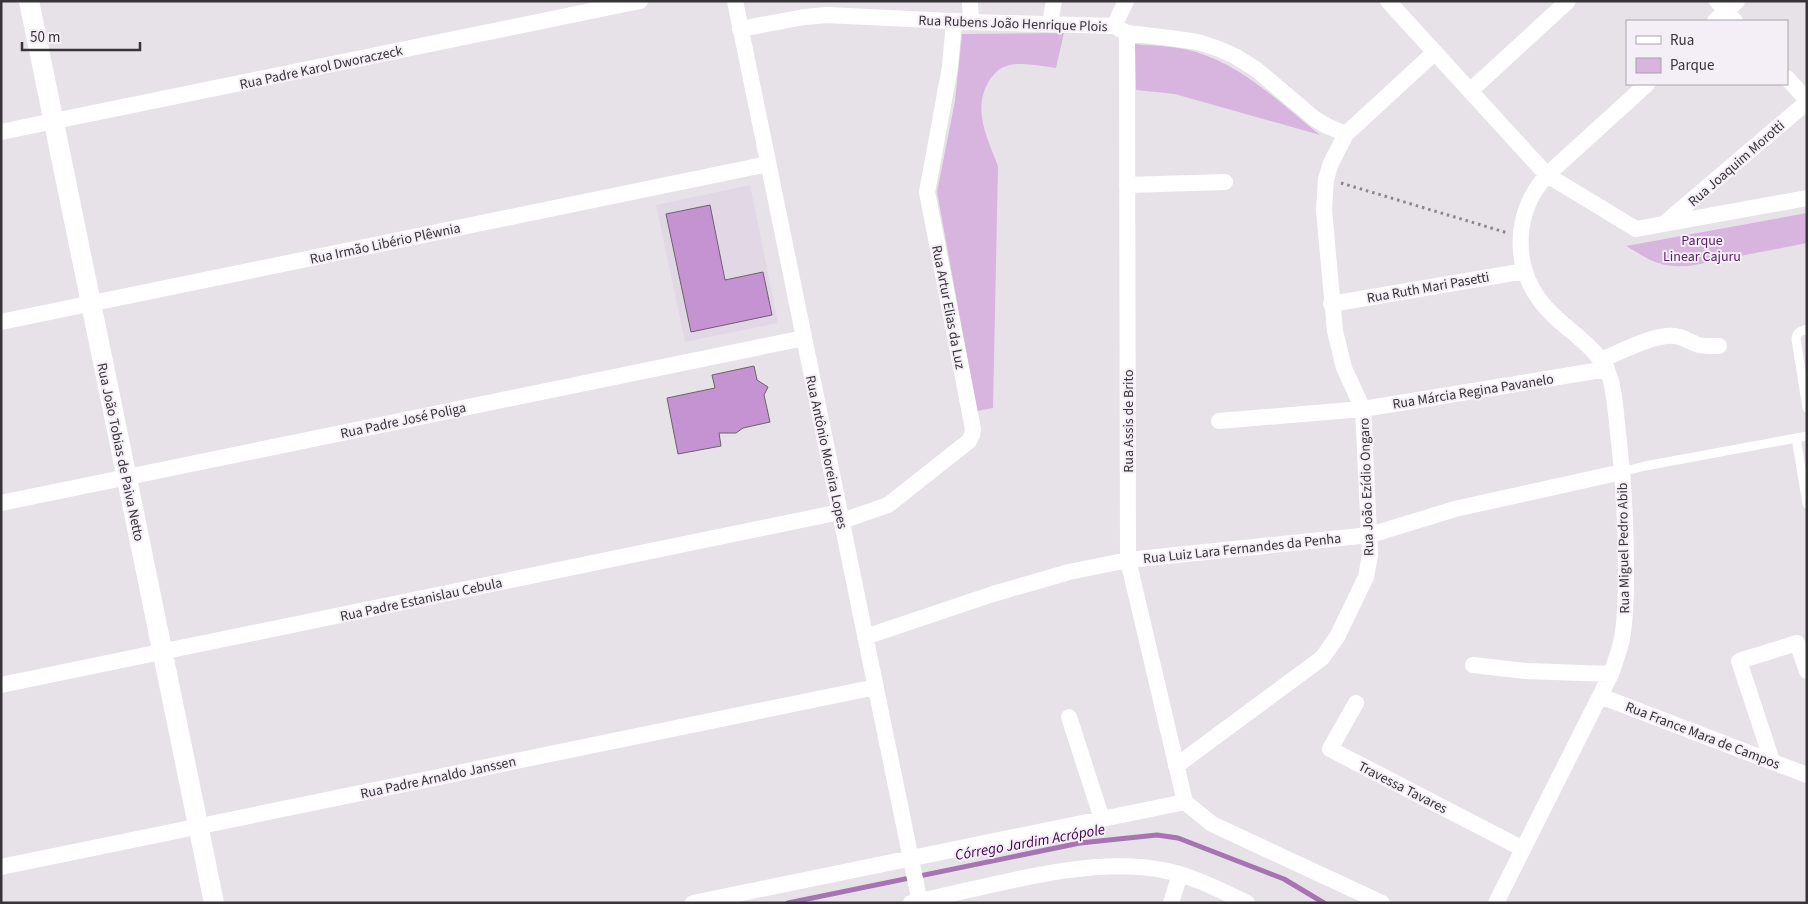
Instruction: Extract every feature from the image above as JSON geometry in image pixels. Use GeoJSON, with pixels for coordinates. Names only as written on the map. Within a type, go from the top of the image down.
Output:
{"type":"FeatureCollection","features":[{"type":"Feature","properties":{"kind":"street","name":"Rua João Tobias de Paiva Netto"},"geometry":{"type":"LineString","coordinates":[[29,1],[214,903]]}},
{"type":"Feature","properties":{"kind":"street","name":"Rua Padre Karol Dworaczeck"},"geometry":{"type":"LineString","coordinates":[[1,132],[640,1]]}},
{"type":"Feature","properties":{"kind":"street","name":"Rua Antônio Moreira Lopes"},"geometry":{"type":"LineString","coordinates":[[735,1],[911,858],[917,902]]}},
{"type":"Feature","properties":{"kind":"street"},"geometry":{"type":"LineString","coordinates":[[970,1],[971,22]]}},
{"type":"Feature","properties":{"kind":"street"},"geometry":{"type":"LineString","coordinates":[[1050,23],[1054,1]]}},
{"type":"Feature","properties":{"kind":"street","name":"Rua Assis de Brito"},"geometry":{"type":"LineString","coordinates":[[1126,1],[1120,30],[1127,185],[1128,560],[1185,802]]}},
{"type":"Feature","properties":{"kind":"street"},"geometry":{"type":"LineString","coordinates":[[1470,91],[1568,1]]}},
{"type":"Feature","properties":{"kind":"street"},"geometry":{"type":"LineString","coordinates":[[1395,4],[1435,52],[1547,175],[1636,229],[1807,198]]}},
{"type":"Feature","properties":{"kind":"street","name":"Rua Rubens João Henrique Plois"},"geometry":{"type":"LineString","coordinates":[[740,29],[821,15],[971,22],[1050,23],[1120,30],[1198,42],[1235,56],[1257,70],[1315,119],[1326,126],[1346,134]]}},
{"type":"Feature","properties":{"kind":"street","name":"Rua Artur Elias da Luz"},"geometry":{"type":"LineString","coordinates":[[841,517],[888,505],[969,441],[972,435],[973,429],[927,192],[950,67],[954,21]]}},
{"type":"Feature","properties":{"kind":"street","name":"Rua João Ezídio Ongaro"},"geometry":{"type":"LineString","coordinates":[[1176,766],[1313,666],[1330,649],[1366,577],[1370,561],[1370,536],[1363,409],[1339,350],[1332,304],[1324,210],[1326,179],[1331,163],[1346,134],[1435,52]]}},
{"type":"Feature","properties":{"kind":"street"},"geometry":{"type":"LineString","coordinates":[[1788,79],[1807,101]]}},
{"type":"Feature","properties":{"kind":"street"},"geometry":{"type":"LineString","coordinates":[[1604,364],[1543,306],[1535,293],[1525,271],[1520,237],[1523,217],[1536,187],[1547,175],[1646,85]]}},
{"type":"Feature","properties":{"kind":"street","name":"Rua Joaquim Morotti"},"geometry":{"type":"LineString","coordinates":[[1665,224],[1807,101]]}},
{"type":"Feature","properties":{"kind":"street","name":"Rua Irmão Libério Plêwnia"},"geometry":{"type":"LineString","coordinates":[[1,322],[768,164]]}},
{"type":"Feature","properties":{"kind":"street"},"geometry":{"type":"LineString","coordinates":[[1127,185],[1225,182]]}},
{"type":"Feature","properties":{"kind":"street","name":"Rua Ruth Mari Pasetti"},"geometry":{"type":"LineString","coordinates":[[1332,304],[1525,271]]}},
{"type":"Feature","properties":{"kind":"street","name":"Rua Márcia Regina Pavanelo"},"geometry":{"type":"LineString","coordinates":[[1219,421],[1363,409],[1604,364],[1649,341],[1672,336],[1682,337],[1703,346],[1719,346]]}},
{"type":"Feature","properties":{"kind":"street","name":"Rua Padre José Poliga"},"geometry":{"type":"LineString","coordinates":[[1,503],[804,338]]}},
{"type":"Feature","properties":{"kind":"street","name":"Rua Miguel Pedro Abib"},"geometry":{"type":"LineString","coordinates":[[1496,903],[1611,674],[1622,636],[1625,605],[1626,515],[1613,394],[1604,364]]}},
{"type":"Feature","properties":{"kind":"street","name":"Rua Luiz Lara Fernandes da Penha"},"geometry":{"type":"LineString","coordinates":[[865,637],[1020,586],[1069,572],[1128,560],[1370,536],[1455,509],[1622,472]]}},
{"type":"Feature","properties":{"kind":"street","name":"Rua Padre Estanislau Cebula"},"geometry":{"type":"LineString","coordinates":[[1,685],[841,517]]}},
{"type":"Feature","properties":{"kind":"street"},"geometry":{"type":"LineString","coordinates":[[1772,761],[1739,661],[1797,643],[1807,671]]}},
{"type":"Feature","properties":{"kind":"street"},"geometry":{"type":"LineString","coordinates":[[1473,665],[1526,671],[1611,674]]}},
{"type":"Feature","properties":{"kind":"street","name":"Rua Padre Arnaldo Janssen"},"geometry":{"type":"LineString","coordinates":[[1,867],[876,687]]}},
{"type":"Feature","properties":{"kind":"street","name":"Rua France Mara de Campos"},"geometry":{"type":"LineString","coordinates":[[1600,696],[1807,775]]}},
{"type":"Feature","properties":{"kind":"street","name":"Travessa Tavares"},"geometry":{"type":"LineString","coordinates":[[1356,704],[1330,749],[1523,849]]}},
{"type":"Feature","properties":{"kind":"street"},"geometry":{"type":"LineString","coordinates":[[1069,717],[1102,819]]}},
{"type":"Feature","properties":{"kind":"street"},"geometry":{"type":"LineString","coordinates":[[693,903],[1185,802],[1212,824],[1382,903]]}},
{"type":"Feature","properties":{"kind":"street"},"geometry":{"type":"LineString","coordinates":[[917,902],[1086,868],[1141,866],[1180,874],[1247,903]]}},
{"type":"Feature","properties":{"kind":"street"},"geometry":{"type":"LineString","coordinates":[[1171,903],[1180,874]]}},
{"type":"Feature","properties":{"kind":"lane"},"geometry":{"type":"LineString","coordinates":[[1807,329],[1800,330],[1796,339],[1807,408]]}},
{"type":"Feature","properties":{"kind":"lane"},"geometry":{"type":"LineString","coordinates":[[1622,472],[1807,436]]}},
{"type":"Feature","properties":{"kind":"lane"},"geometry":{"type":"LineString","coordinates":[[1796,438],[1807,504]]}},
{"type":"Feature","properties":{"kind":"path"},"geometry":{"type":"LineString","coordinates":[[1326,179],[1520,237]]}},
{"type":"Feature","properties":{"kind":"shaded area"},"geometry":{"type":"Polygon","coordinates":[[[750,185],[778,323],[685,342],[656,205],[750,185]]]}},
{"type":"Feature","properties":{"kind":"green space"},"geometry":{"type":"Polygon","coordinates":[[[1064,33],[1056,68],[1027,64],[1006,66],[993,75],[984,92],[981,113],[986,134],[998,166],[993,408],[977,411],[937,192],[955,101],[962,34],[1064,33]]]}},
{"type":"Feature","properties":{"kind":"green space"},"geometry":{"type":"Polygon","coordinates":[[[1135,44],[1181,48],[1196,52],[1231,67],[1277,99],[1320,135],[1175,94],[1136,90],[1135,44]]]}},
{"type":"Feature","properties":{"kind":"green space","name":"Parque Linear Cajuru"},"geometry":{"type":"Polygon","coordinates":[[[1807,213],[1807,243],[1689,266],[1670,266],[1655,262],[1626,246],[1807,213]]]}},
{"type":"Feature","properties":{"kind":"building"},"geometry":{"type":"Polygon","coordinates":[[[710,205],[725,280],[763,272],[772,315],[691,332],[666,214],[710,205]]]}},
{"type":"Feature","properties":{"kind":"building"},"geometry":{"type":"Polygon","coordinates":[[[754,366],[757,380],[768,387],[764,395],[770,422],[743,428],[736,433],[719,433],[721,446],[678,454],[667,398],[715,388],[712,375],[754,366]]]}},
{"type":"Feature","properties":{"kind":"waterway","name":"Córrego Jardim Acrópole"},"geometry":{"type":"LineString","coordinates":[[788,903],[1080,843],[1157,835],[1178,838],[1284,879],[1324,903]]}}]}
